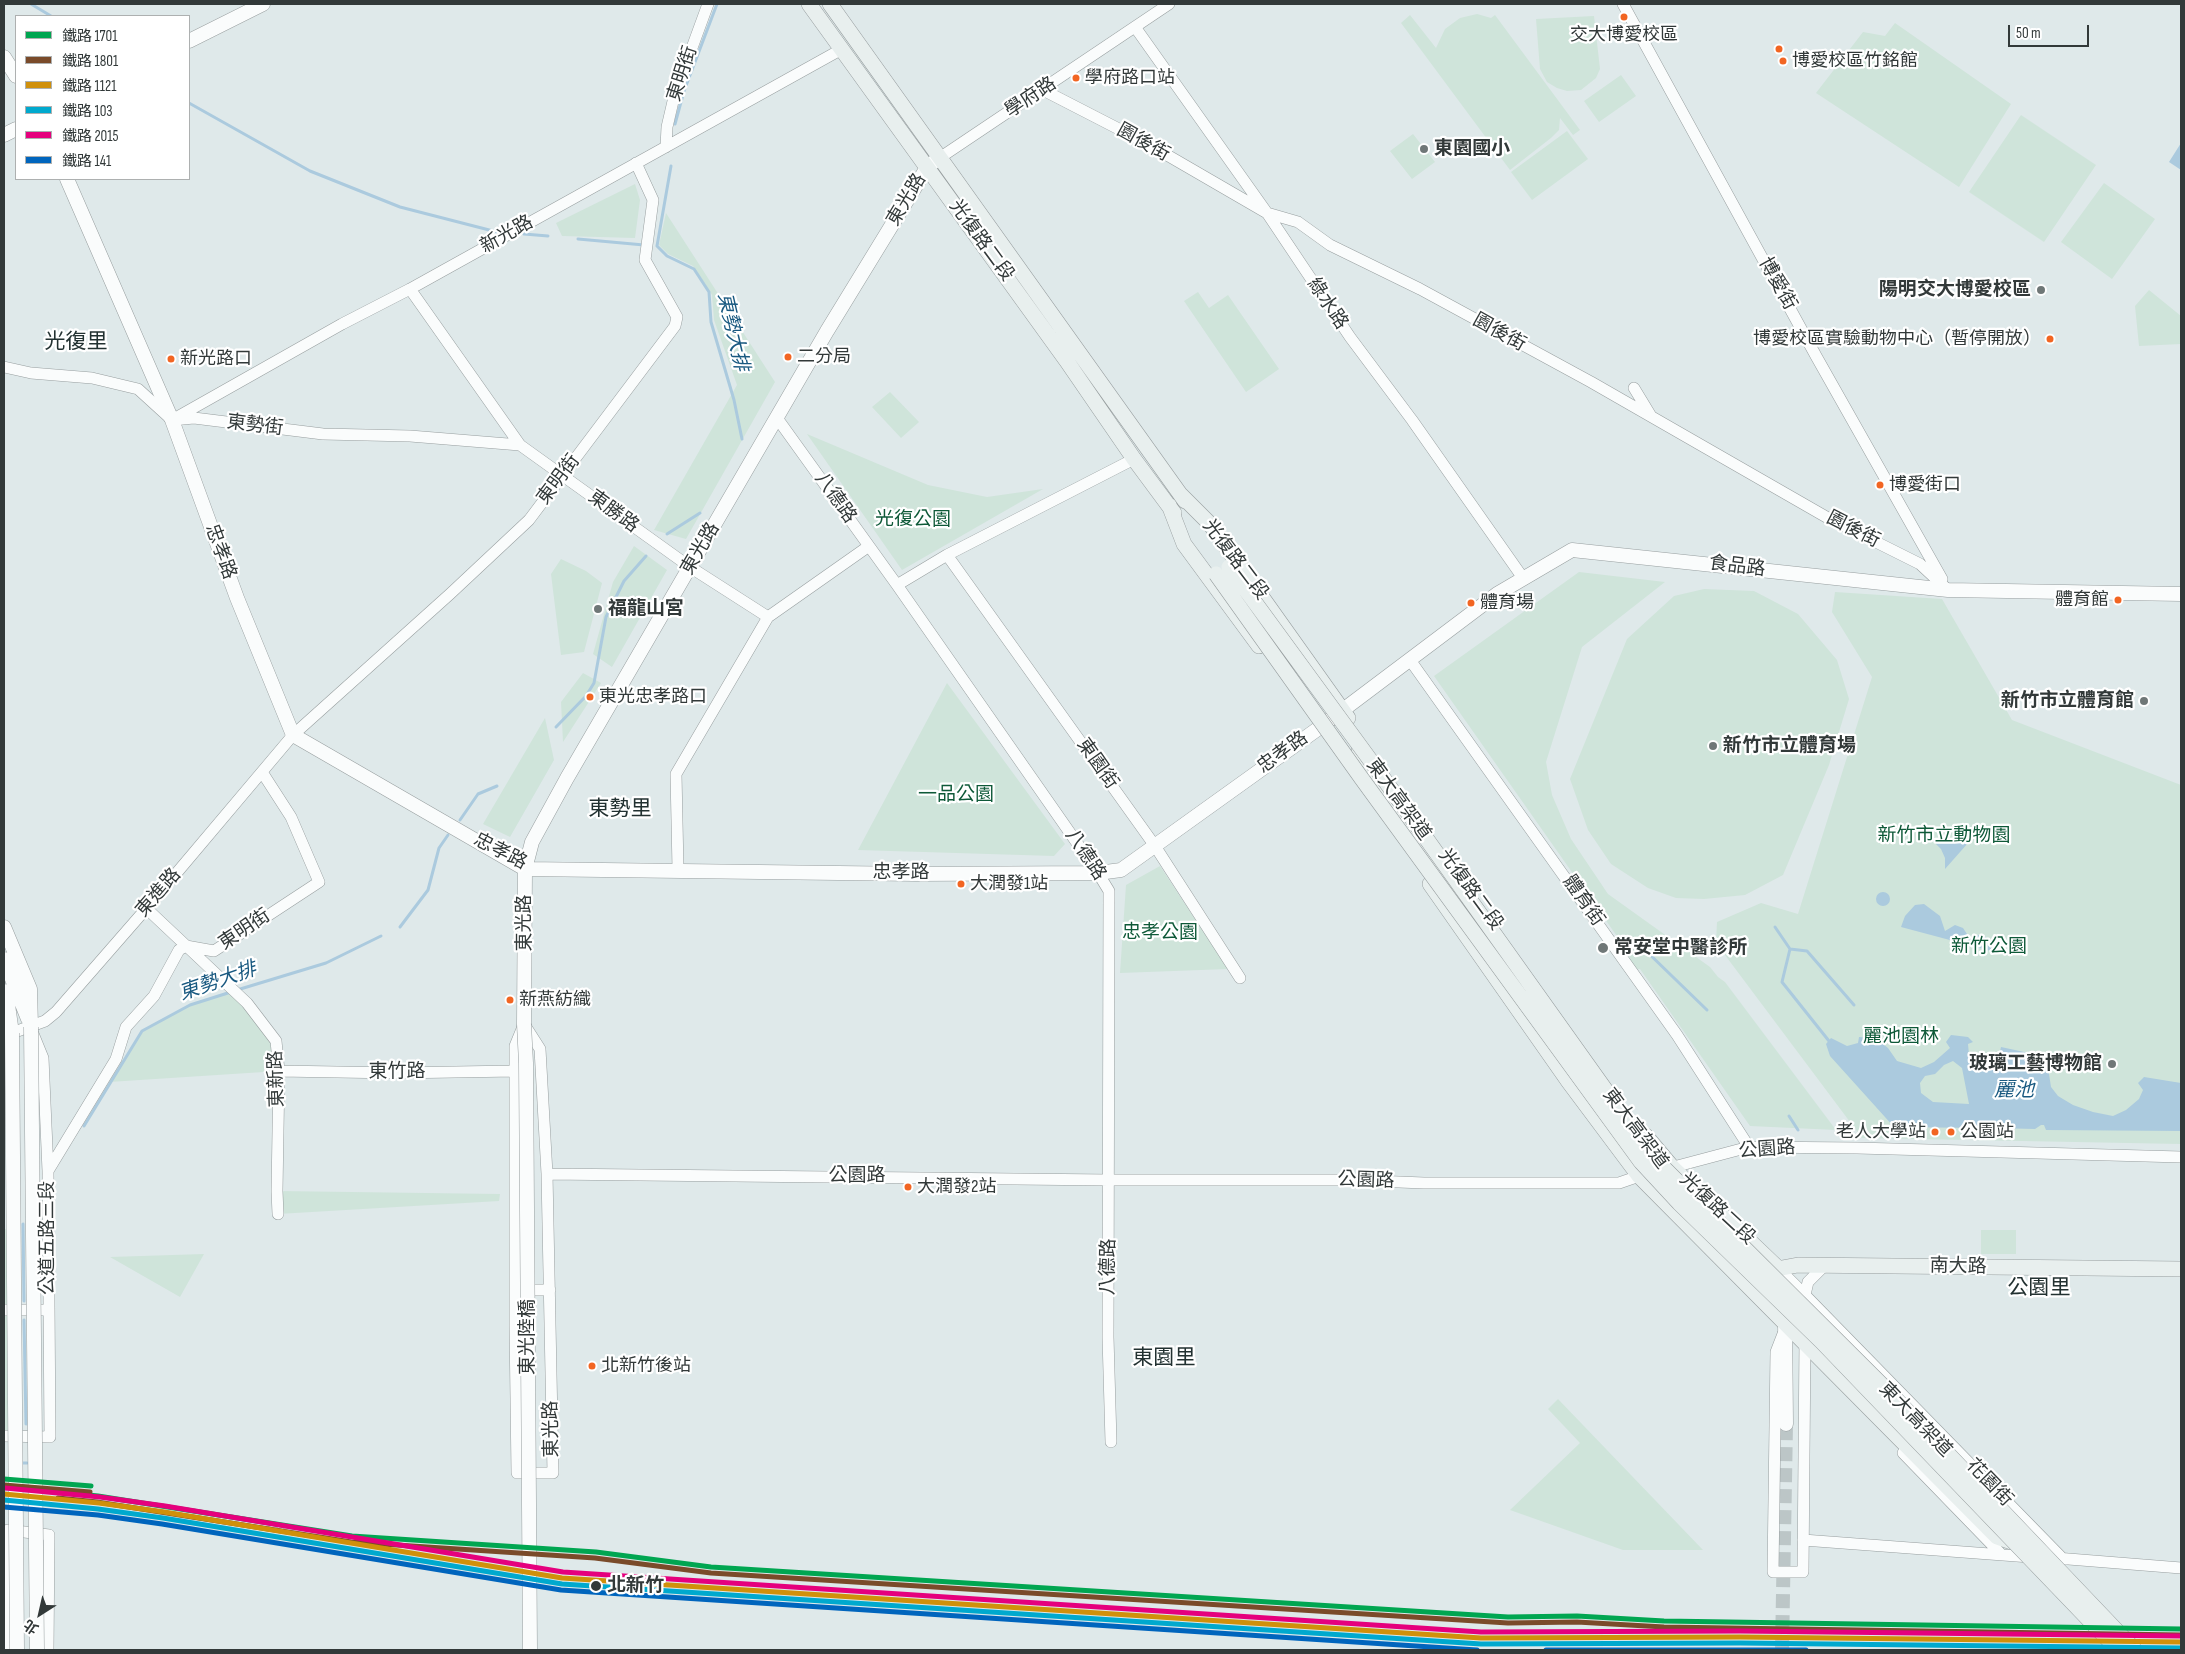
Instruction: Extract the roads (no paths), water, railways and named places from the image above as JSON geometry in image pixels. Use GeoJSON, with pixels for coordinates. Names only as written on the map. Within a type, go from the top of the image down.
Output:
{"type":"FeatureCollection","features":[{"type":"Feature","properties":{"kind":"main road","name":"光復路二段"},"geometry":{"type":"LineString","coordinates":[[809,4],[928,166],[1134,459],[1168,505],[1223,570]]}},
{"type":"Feature","properties":{"kind":"main road","name":"光復路二段"},"geometry":{"type":"LineString","coordinates":[[830,4],[942,157],[1180,494],[1223,570]]}},
{"type":"Feature","properties":{"kind":"main road","name":"光復路二段"},"geometry":{"type":"LineString","coordinates":[[1180,494],[1210,524],[1653,1145],[1673,1168],[1779,1269]]}},
{"type":"Feature","properties":{"kind":"main road","name":"光復路二段"},"geometry":{"type":"LineString","coordinates":[[1168,505],[1184,544],[1318,728],[1568,1081],[1639,1176],[1996,1536],[2016,1544]]}},
{"type":"Feature","properties":{"kind":"main road","name":"東大高架道"},"geometry":{"type":"LineString","coordinates":[[1223,570],[1654,1158],[1892,1395],[2135,1650]]}},
{"type":"Feature","properties":{"kind":"main road","name":"東大高架道"},"geometry":{"type":"LineString","coordinates":[[1223,570],[1362,779],[1641,1162],[1680,1203],[1821,1341],[2118,1650]]}},
{"type":"Feature","properties":{"kind":"main road"},"geometry":{"type":"LineString","coordinates":[[1342,710],[1369,772],[1570,1055],[1588,1067]]}},
{"type":"Feature","properties":{"kind":"main road","name":"南大路"},"geometry":{"type":"LineString","coordinates":[[1779,1269],[1798,1265],[2181,1269]]}},
{"type":"Feature","properties":{"kind":"main road","name":"光復路二段"},"geometry":{"type":"LineString","coordinates":[[1735,1273],[1779,1269]]}},
{"type":"Feature","properties":{"kind":"street"},"geometry":{"type":"LineString","coordinates":[[190,40],[263,4]]}},
{"type":"Feature","properties":{"kind":"street","name":"東明街"},"geometry":{"type":"LineString","coordinates":[[666,147],[667,126],[674,97],[708,4]]}},
{"type":"Feature","properties":{"kind":"street","name":"學府路"},"geometry":{"type":"LineString","coordinates":[[942,157],[1169,4]]}},
{"type":"Feature","properties":{"kind":"street","name":"博愛街"},"geometry":{"type":"LineString","coordinates":[[1623,4],[1816,356],[1948,590]]}},
{"type":"Feature","properties":{"kind":"street","name":"綠水路"},"geometry":{"type":"LineString","coordinates":[[1135,27],[1266,213],[1350,337],[1412,420],[1523,578]]}},
{"type":"Feature","properties":{"kind":"street","name":"新光路"},"geometry":{"type":"LineString","coordinates":[[172,420],[342,324],[410,289],[842,49]]}},
{"type":"Feature","properties":{"kind":"street"},"geometry":{"type":"LineString","coordinates":[[4,57],[15,74]]}},
{"type":"Feature","properties":{"kind":"street","name":"園後街"},"geometry":{"type":"LineString","coordinates":[[1043,90],[1148,144],[1266,213],[1298,222],[1330,245],[1420,289],[1828,518],[1920,564],[1948,590]]}},
{"type":"Feature","properties":{"kind":"street","name":"東光路"},"geometry":{"type":"LineString","coordinates":[[524,1024],[540,1049],[547,1174],[553,1473],[517,1473],[515,1046],[524,1024],[525,869],[532,842],[567,778],[777,418],[928,166],[942,157]]}},
{"type":"Feature","properties":{"kind":"street","name":"東明街"},"geometry":{"type":"LineString","coordinates":[[293,735],[450,594],[529,520],[674,326],[677,317],[645,260],[644,252],[653,200],[636,163]]}},
{"type":"Feature","properties":{"kind":"street","name":"忠孝路"},"geometry":{"type":"LineString","coordinates":[[68,180],[172,420],[237,598],[293,735],[525,869],[678,869],[902,874],[1098,873],[1121,870],[1342,710]]}},
{"type":"Feature","properties":{"kind":"street","name":"東勝路"},"geometry":{"type":"LineString","coordinates":[[410,289],[520,444],[690,567],[768,617]]}},
{"type":"Feature","properties":{"kind":"street"},"geometry":{"type":"LineString","coordinates":[[4,367],[31,373],[92,378],[138,389],[172,420]]}},
{"type":"Feature","properties":{"kind":"street"},"geometry":{"type":"LineString","coordinates":[[1634,388],[1652,418]]}},
{"type":"Feature","properties":{"kind":"street","name":"東勢街"},"geometry":{"type":"LineString","coordinates":[[172,420],[194,418],[323,434],[410,436],[520,444]]}},
{"type":"Feature","properties":{"kind":"street","name":"八德路"},"geometry":{"type":"LineString","coordinates":[[777,418],[897,585],[1109,891],[1108,1337],[1111,1442]]}},
{"type":"Feature","properties":{"kind":"street"},"geometry":{"type":"LineString","coordinates":[[897,585],[947,554],[1134,459]]}},
{"type":"Feature","properties":{"kind":"street"},"geometry":{"type":"LineString","coordinates":[[678,869],[676,774],[768,617],[869,546]]}},
{"type":"Feature","properties":{"kind":"street","name":"食品路"},"geometry":{"type":"LineString","coordinates":[[1342,710],[1497,594],[1572,550],[1948,590],[2181,594]]}},
{"type":"Feature","properties":{"kind":"street","name":"東園街"},"geometry":{"type":"LineString","coordinates":[[947,554],[1155,846],[1240,978]]}},
{"type":"Feature","properties":{"kind":"street","name":"體育街"},"geometry":{"type":"LineString","coordinates":[[1410,660],[1677,1035],[1749,1148]]}},
{"type":"Feature","properties":{"kind":"street","name":"東進路"},"geometry":{"type":"LineString","coordinates":[[12,1033],[44,1021],[56,1012],[293,735]]}},
{"type":"Feature","properties":{"kind":"street","name":"東明街"},"geometry":{"type":"LineString","coordinates":[[186,946],[214,951],[319,882],[291,816],[262,772]]}},
{"type":"Feature","properties":{"kind":"street","name":"東新路"},"geometry":{"type":"LineString","coordinates":[[146,908],[248,1003],[276,1041],[280,1071],[278,1214]]}},
{"type":"Feature","properties":{"kind":"street","name":"公道五路三段"},"geometry":{"type":"LineString","coordinates":[[4,927],[30,989],[37,1650]]}},
{"type":"Feature","properties":{"kind":"street"},"geometry":{"type":"LineString","coordinates":[[48,1172],[116,1059],[126,1027],[154,996],[167,975],[175,955],[186,946]]}},
{"type":"Feature","properties":{"kind":"street","name":"公道五路三段"},"geometry":{"type":"LineString","coordinates":[[4,959],[44,1058],[48,1172],[50,1437],[4,1436]]}},
{"type":"Feature","properties":{"kind":"street","name":"公道五路三段"},"geometry":{"type":"LineString","coordinates":[[4,991],[12,1033],[17,1650]]}},
{"type":"Feature","properties":{"kind":"street"},"geometry":{"type":"LineString","coordinates":[[4,1021],[12,1033],[4,1050]]}},
{"type":"Feature","properties":{"kind":"street","name":"東光陸橋"},"geometry":{"type":"LineString","coordinates":[[524,1024],[526,1073],[530,1650]]}},
{"type":"Feature","properties":{"kind":"street","name":"東竹路"},"geometry":{"type":"LineString","coordinates":[[280,1071],[396,1073],[515,1071]]}},
{"type":"Feature","properties":{"kind":"street","name":"公園路"},"geometry":{"type":"LineString","coordinates":[[547,1174],[1619,1183],[1639,1176],[1749,1148],[1857,1148],[2181,1156]]}},
{"type":"Feature","properties":{"kind":"street"},"geometry":{"type":"LineString","coordinates":[[1787,1326],[1776,1352],[1773,1572],[1803,1572],[1805,1295],[1808,1282],[1826,1265]]}},
{"type":"Feature","properties":{"kind":"street"},"geometry":{"type":"LineString","coordinates":[[1779,1269],[1787,1326],[1786,1424]]}},
{"type":"Feature","properties":{"kind":"street","name":"光復路二段"},"geometry":{"type":"LineString","coordinates":[[1779,1269],[1805,1295]]}},
{"type":"Feature","properties":{"kind":"street"},"geometry":{"type":"LineString","coordinates":[[515,1290],[550,1290]]}},
{"type":"Feature","properties":{"kind":"street","name":"花園街"},"geometry":{"type":"LineString","coordinates":[[1805,1295],[2063,1559]]}},
{"type":"Feature","properties":{"kind":"street"},"geometry":{"type":"LineString","coordinates":[[4,1310],[48,1310]]}},
{"type":"Feature","properties":{"kind":"street"},"geometry":{"type":"LineString","coordinates":[[1830,1321],[1815,1321],[1807,1328],[1805,1344],[1809,1355],[2001,1554]]}},
{"type":"Feature","properties":{"kind":"street"},"geometry":{"type":"LineString","coordinates":[[6,1650],[10,1562],[8,1530],[49,1535],[48,1650]]}},
{"type":"Feature","properties":{"kind":"street"},"geometry":{"type":"LineString","coordinates":[[1803,1540],[2181,1568]]}},
{"type":"Feature","properties":{"kind":"water"},"geometry":{"type":"Polygon","coordinates":[[[2181,143],[2181,170],[2169,162],[2181,143]]]}},
{"type":"Feature","properties":{"kind":"water"},"geometry":{"type":"Polygon","coordinates":[[[1931,839],[1968,843],[1945,869],[1945,858],[1941,849],[1931,839]]]}},
{"type":"Feature","properties":{"kind":"water"},"geometry":{"type":"Polygon","coordinates":[[[1880,892],[1886,892],[1890,899],[1886,906],[1880,906],[1876,902],[1876,896],[1880,892]]]}},
{"type":"Feature","properties":{"kind":"water"},"geometry":{"type":"Polygon","coordinates":[[[1924,904],[1940,916],[1945,931],[1955,925],[1963,928],[1971,940],[1978,935],[1986,937],[1991,943],[1991,951],[1901,927],[1905,916],[1915,905],[1924,904]]]}},
{"type":"Feature","properties":{"kind":"water","name":"麗池"},"geometry":{"type":"Polygon","coordinates":[[[1951,1035],[1968,1037],[1973,1042],[1968,1044],[1969,1055],[1999,1056],[2001,1047],[2038,1055],[2047,1061],[2051,1087],[2058,1096],[2073,1105],[2113,1116],[2126,1110],[2139,1099],[2143,1090],[2138,1083],[2144,1077],[2181,1083],[2181,1131],[2046,1130],[2044,1125],[2035,1129],[1995,1128],[1991,1124],[1985,1123],[1981,1128],[1894,1127],[1830,1056],[1826,1044],[1831,1038],[1847,1046],[1858,1043],[1859,1037],[1875,1038],[1888,1048],[1897,1061],[1921,1068],[1934,1062],[1950,1048],[1946,1042],[1951,1035]],[[1953,1061],[1944,1065],[1935,1074],[1925,1076],[1920,1083],[1921,1093],[1933,1102],[1969,1104],[1962,1068],[1953,1061]]]}},
{"type":"Feature","properties":{"kind":"waterway"},"geometry":{"type":"LineString","coordinates":[[31,4],[49,15]]}},
{"type":"Feature","properties":{"kind":"waterway","name":"東勢大排"},"geometry":{"type":"LineString","coordinates":[[675,124],[684,91],[717,4]]}},
{"type":"Feature","properties":{"kind":"waterway"},"geometry":{"type":"LineString","coordinates":[[190,104],[310,171],[400,207],[497,232]]}},
{"type":"Feature","properties":{"kind":"waterway","name":"東勢大排"},"geometry":{"type":"LineString","coordinates":[[671,166],[657,246],[667,256],[694,269],[709,292],[711,322],[734,400],[742,439]]}},
{"type":"Feature","properties":{"kind":"waterway"},"geometry":{"type":"LineString","coordinates":[[524,234],[548,236]]}},
{"type":"Feature","properties":{"kind":"waterway"},"geometry":{"type":"LineString","coordinates":[[578,239],[644,245]]}},
{"type":"Feature","properties":{"kind":"waterway","name":"東勢大排"},"geometry":{"type":"LineString","coordinates":[[667,534],[700,513]]}},
{"type":"Feature","properties":{"kind":"waterway","name":"東勢大排"},"geometry":{"type":"LineString","coordinates":[[556,727],[586,696],[594,683],[606,617],[624,581],[646,556]]}},
{"type":"Feature","properties":{"kind":"waterway","name":"東勢大排"},"geometry":{"type":"LineString","coordinates":[[460,820],[478,794],[497,786]]}},
{"type":"Feature","properties":{"kind":"waterway","name":"東勢大排"},"geometry":{"type":"LineString","coordinates":[[400,927],[428,890],[439,848],[448,835]]}},
{"type":"Feature","properties":{"kind":"waterway"},"geometry":{"type":"LineString","coordinates":[[1775,927],[1790,949],[1782,982],[1829,1041]]}},
{"type":"Feature","properties":{"kind":"waterway","name":"東勢大排"},"geometry":{"type":"LineString","coordinates":[[237,990],[326,963],[381,936]]}},
{"type":"Feature","properties":{"kind":"waterway"},"geometry":{"type":"LineString","coordinates":[[1641,946],[1707,1010]]}},
{"type":"Feature","properties":{"kind":"waterway"},"geometry":{"type":"LineString","coordinates":[[1790,949],[1807,951],[1854,1005]]}},
{"type":"Feature","properties":{"kind":"waterway","name":"東勢大排"},"geometry":{"type":"LineString","coordinates":[[84,1126],[142,1031],[190,1005],[231,992]]}},
{"type":"Feature","properties":{"kind":"waterway"},"geometry":{"type":"LineString","coordinates":[[1789,1116],[1798,1130]]}},
{"type":"Feature","properties":{"kind":"waterway","name":"東勢大排"},"geometry":{"type":"LineString","coordinates":[[23,1224],[24,1301]]}},
{"type":"Feature","properties":{"kind":"waterway","name":"東勢大排"},"geometry":{"type":"LineString","coordinates":[[24,1320],[26,1424]]}},
{"type":"Feature","properties":{"kind":"waterway","name":"東勢大排"},"geometry":{"type":"LineString","coordinates":[[19,1463],[27,1463]]}},
{"type":"Feature","properties":{"kind":"tunnel"},"geometry":{"type":"LineString","coordinates":[[1782,1650],[1786,1424]]}},
{"type":"Feature","properties":{"kind":"railway"},"geometry":{"type":"LineString","coordinates":[[4,1487],[59,1492]]}},
{"type":"Feature","properties":{"kind":"railway"},"geometry":{"type":"LineString","coordinates":[[253,1527],[313,1529]]}},
{"type":"Feature","properties":{"kind":"rail line","name":"1701"},"geometry":{"type":"LineString","coordinates":[[4,1479],[91,1486]]}},
{"type":"Feature","properties":{"kind":"rail line","name":"1801"},"geometry":{"type":"LineString","coordinates":[[4,1485],[90,1492]]}},
{"type":"Feature","properties":{"kind":"rail line","name":"2015"},"geometry":{"type":"LineString","coordinates":[[5,1488],[100,1497],[165,1506],[563,1572],[1481,1632],[1740,1631],[2181,1636]]}},
{"type":"Feature","properties":{"kind":"rail line","name":"1701"},"geometry":{"type":"LineString","coordinates":[[59,1492],[98,1496],[352,1536],[596,1552],[711,1567],[1508,1617],[1577,1616],[1664,1621],[2181,1629]]}},
{"type":"Feature","properties":{"kind":"rail line","name":"1121"},"geometry":{"type":"LineString","coordinates":[[4,1494],[99,1503],[164,1512],[562,1578],[1481,1638],[1740,1637],[2181,1642]]}},
{"type":"Feature","properties":{"kind":"rail line","name":"1801"},"geometry":{"type":"LineString","coordinates":[[58,1498],[97,1502],[351,1542],[595,1558],[711,1573],[1508,1623],[1577,1622],[1664,1627],[2181,1635]]}},
{"type":"Feature","properties":{"kind":"rail line","name":"103"},"geometry":{"type":"LineString","coordinates":[[4,1500],[98,1509],[163,1518],[562,1584],[1481,1644],[1740,1643],[2181,1648]]}},
{"type":"Feature","properties":{"kind":"rail line","name":"141"},"geometry":{"type":"LineString","coordinates":[[4,1507],[98,1515],[162,1524],[561,1590],[1477,1650]]}},
{"type":"Feature","properties":{"kind":"rail line","name":"141"},"geometry":{"type":"LineString","coordinates":[[1546,1650],[1806,1650]]}},
{"type":"Feature","properties":{"kind":"place","name":"交大博愛校區"},"geometry":{"type":"Point","coordinates":[1624,17]}},
{"type":"Feature","properties":{"kind":"place","name":"博愛校區竹銘館"},"geometry":{"type":"Point","coordinates":[1783,61]}},
{"type":"Feature","properties":{"kind":"place","name":"學府路口站"},"geometry":{"type":"Point","coordinates":[1076,78]}},
{"type":"Feature","properties":{"kind":"place","name":"東園國小"},"geometry":{"type":"Point","coordinates":[1424,149]}},
{"type":"Feature","properties":{"kind":"place","name":"陽明交大博愛校區"},"geometry":{"type":"Point","coordinates":[2041,290]}},
{"type":"Feature","properties":{"kind":"place","name":"博愛校區實驗動物中心（暫停開放）"},"geometry":{"type":"Point","coordinates":[2050,339]}},
{"type":"Feature","properties":{"kind":"place","name":"二分局"},"geometry":{"type":"Point","coordinates":[788,357]}},
{"type":"Feature","properties":{"kind":"place","name":"新光路口"},"geometry":{"type":"Point","coordinates":[171,359]}},
{"type":"Feature","properties":{"kind":"place","name":"博愛街口"},"geometry":{"type":"Point","coordinates":[1880,485]}},
{"type":"Feature","properties":{"kind":"place","name":"體育館"},"geometry":{"type":"Point","coordinates":[2118,600]}},
{"type":"Feature","properties":{"kind":"place","name":"體育場"},"geometry":{"type":"Point","coordinates":[1471,603]}},
{"type":"Feature","properties":{"kind":"place","name":"福龍山宮"},"geometry":{"type":"Point","coordinates":[598,609]}},
{"type":"Feature","properties":{"kind":"place","name":"東光忠孝路口"},"geometry":{"type":"Point","coordinates":[590,697]}},
{"type":"Feature","properties":{"kind":"place","name":"新竹市立體育館"},"geometry":{"type":"Point","coordinates":[2144,701]}},
{"type":"Feature","properties":{"kind":"place","name":"新竹市立體育場"},"geometry":{"type":"Point","coordinates":[1713,746]}},
{"type":"Feature","properties":{"kind":"place","name":"大潤發1站"},"geometry":{"type":"Point","coordinates":[961,884]}},
{"type":"Feature","properties":{"kind":"place","name":"常安堂中醫診所"},"geometry":{"type":"Point","coordinates":[1603,948]}},
{"type":"Feature","properties":{"kind":"place","name":"新燕紡織"},"geometry":{"type":"Point","coordinates":[510,1000]}},
{"type":"Feature","properties":{"kind":"place","name":"玻璃工藝博物館"},"geometry":{"type":"Point","coordinates":[2112,1064]}},
{"type":"Feature","properties":{"kind":"place","name":"老人大學站"},"geometry":{"type":"Point","coordinates":[1935,1132]}},
{"type":"Feature","properties":{"kind":"place","name":"公園站"},"geometry":{"type":"Point","coordinates":[1951,1132]}},
{"type":"Feature","properties":{"kind":"place","name":"大潤發2站"},"geometry":{"type":"Point","coordinates":[908,1187]}},
{"type":"Feature","properties":{"kind":"place","name":"北新竹後站"},"geometry":{"type":"Point","coordinates":[592,1366]}},
{"type":"Feature","properties":{"kind":"place","name":"北新竹"},"geometry":{"type":"Point","coordinates":[596,1586]}},
{"type":"Feature","properties":{"kind":"district","name":"光復里"},"geometry":{"type":"Point","coordinates":[76,343]}},
{"type":"Feature","properties":{"kind":"district","name":"東勢里"},"geometry":{"type":"Point","coordinates":[620,810]}},
{"type":"Feature","properties":{"kind":"district","name":"公園里"},"geometry":{"type":"Point","coordinates":[2039,1289]}},
{"type":"Feature","properties":{"kind":"district","name":"東園里"},"geometry":{"type":"Point","coordinates":[1164,1359]}},
{"type":"Feature","properties":{"kind":"park label","name":"光復公園"},"geometry":{"type":"Point","coordinates":[913,520]}},
{"type":"Feature","properties":{"kind":"park label","name":"一品公園"},"geometry":{"type":"Point","coordinates":[956,795]}},
{"type":"Feature","properties":{"kind":"park label","name":"新竹市立動物園"},"geometry":{"type":"Point","coordinates":[1944,836]}},
{"type":"Feature","properties":{"kind":"park label","name":"忠孝公園"},"geometry":{"type":"Point","coordinates":[1160,933]}},
{"type":"Feature","properties":{"kind":"park label","name":"新竹公園"},"geometry":{"type":"Point","coordinates":[1989,947]}},
{"type":"Feature","properties":{"kind":"park label","name":"麗池園林"},"geometry":{"type":"Point","coordinates":[1901,1037]}}]}
